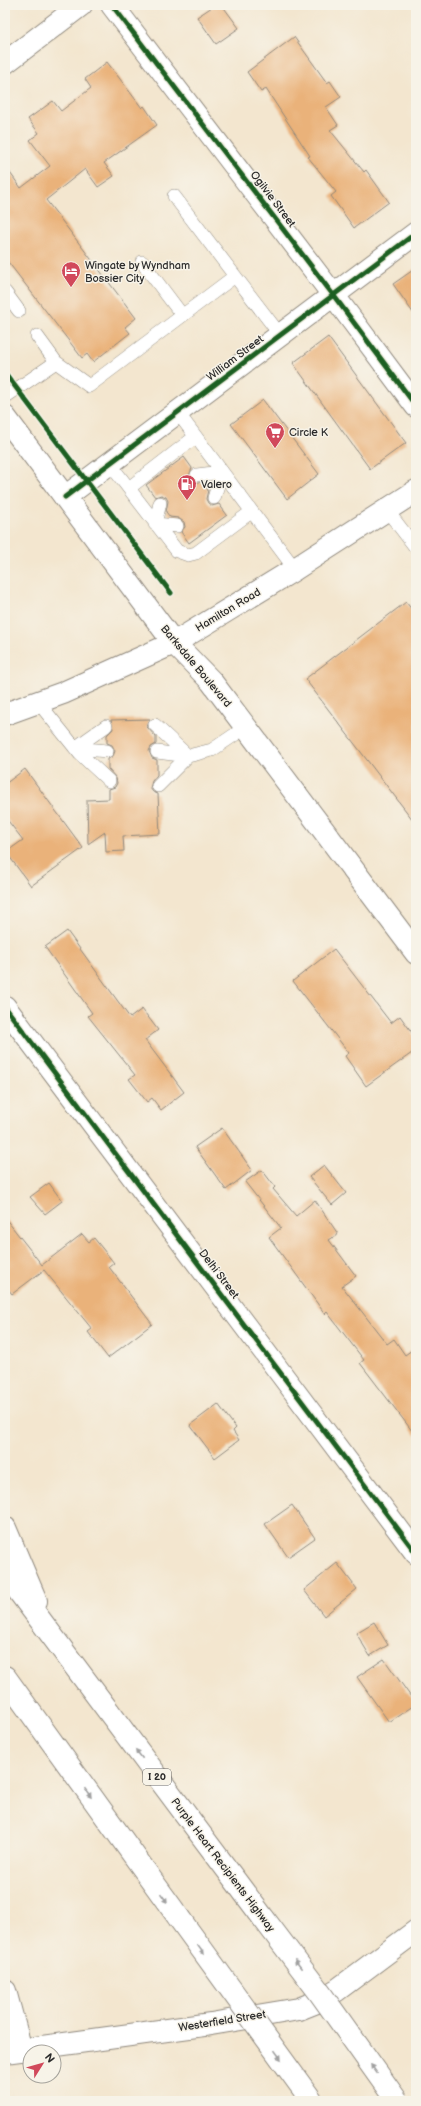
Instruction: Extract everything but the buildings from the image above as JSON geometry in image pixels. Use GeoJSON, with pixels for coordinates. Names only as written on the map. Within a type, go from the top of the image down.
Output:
{"type":"FeatureCollection","features":[{"type":"Feature","properties":{"kind":"main road"},"geometry":{"type":"LineString","coordinates":[[5,63],[81,5]]}},
{"type":"Feature","properties":{"kind":"main road","name":"Ogilvie Street"},"geometry":{"type":"LineString","coordinates":[[112,5],[416,406]]}},
{"type":"Feature","properties":{"kind":"main road","name":"William Street"},"geometry":{"type":"LineString","coordinates":[[65,497],[416,233]]}},
{"type":"Feature","properties":{"kind":"main road","name":"Barksdale Boulevard"},"geometry":{"type":"LineString","coordinates":[[5,417],[174,643],[210,681],[246,727],[416,953]]}},
{"type":"Feature","properties":{"kind":"main road","name":"Hamilton Road"},"geometry":{"type":"LineString","coordinates":[[5,714],[63,693],[174,643],[295,569],[416,491]]}},
{"type":"Feature","properties":{"kind":"main road","name":"Delhi Street"},"geometry":{"type":"LineString","coordinates":[[5,1007],[416,1552]]}},
{"type":"Feature","properties":{"kind":"main road"},"geometry":{"type":"LineString","coordinates":[[5,1528],[51,1635]]}},
{"type":"Feature","properties":{"kind":"main road","name":"Purple Heart Recipients Highway"},"geometry":{"type":"LineString","coordinates":[[5,1573],[264,1919],[397,2101]]}},
{"type":"Feature","properties":{"kind":"main road"},"geometry":{"type":"LineString","coordinates":[[5,1677],[65,1762],[312,2101]]}},
{"type":"Feature","properties":{"kind":"main road"},"geometry":{"type":"LineString","coordinates":[[5,1694],[65,1762]]}},
{"type":"Feature","properties":{"kind":"main road","name":"Westerfield Street"},"geometry":{"type":"LineString","coordinates":[[13,2051],[211,2024],[299,2009],[319,2001],[337,1990],[416,1931]]}},
{"type":"Feature","properties":{"kind":"main road"},"geometry":{"type":"LineString","coordinates":[[5,1991],[13,2051]]}},
{"type":"Feature","properties":{"kind":"lane"},"geometry":{"type":"LineString","coordinates":[[174,196],[281,336]]}},
{"type":"Feature","properties":{"kind":"lane"},"geometry":{"type":"LineString","coordinates":[[142,262],[182,315]]}},
{"type":"Feature","properties":{"kind":"lane"},"geometry":{"type":"LineString","coordinates":[[37,336],[56,362],[88,386],[235,276]]}},
{"type":"Feature","properties":{"kind":"lane"},"geometry":{"type":"LineString","coordinates":[[5,292],[19,311]]}},
{"type":"Feature","properties":{"kind":"lane"},"geometry":{"type":"LineString","coordinates":[[5,397],[56,362]]}},
{"type":"Feature","properties":{"kind":"lane"},"geometry":{"type":"LineString","coordinates":[[178,413],[295,569]]}},
{"type":"Feature","properties":{"kind":"lane"},"geometry":{"type":"LineString","coordinates":[[129,488],[195,437]]}},
{"type":"Feature","properties":{"kind":"lane"},"geometry":{"type":"LineString","coordinates":[[110,464],[177,551],[188,555],[196,553],[251,512]]}},
{"type":"Feature","properties":{"kind":"lane"},"geometry":{"type":"LineString","coordinates":[[197,475],[222,472]]}},
{"type":"Feature","properties":{"kind":"lane"},"geometry":{"type":"LineString","coordinates":[[214,498],[222,472]]}},
{"type":"Feature","properties":{"kind":"lane"},"geometry":{"type":"LineString","coordinates":[[155,524],[160,503]]}},
{"type":"Feature","properties":{"kind":"lane"},"geometry":{"type":"LineString","coordinates":[[386,510],[416,548]]}},
{"type":"Feature","properties":{"kind":"lane"},"geometry":{"type":"LineString","coordinates":[[155,524],[177,526]]}},
{"type":"Feature","properties":{"kind":"lane"},"geometry":{"type":"LineString","coordinates":[[38,702],[75,748],[109,781]]}},
{"type":"Feature","properties":{"kind":"lane"},"geometry":{"type":"LineString","coordinates":[[155,725],[188,756]]}},
{"type":"Feature","properties":{"kind":"lane"},"geometry":{"type":"LineString","coordinates":[[75,748],[106,726]]}},
{"type":"Feature","properties":{"kind":"lane"},"geometry":{"type":"LineString","coordinates":[[156,752],[188,756],[212,750],[246,727]]}},
{"type":"Feature","properties":{"kind":"lane"},"geometry":{"type":"LineString","coordinates":[[75,748],[107,751]]}},
{"type":"Feature","properties":{"kind":"lane"},"geometry":{"type":"LineString","coordinates":[[158,786],[188,756]]}},
{"type":"Feature","properties":{"kind":"cycle path"},"geometry":{"type":"LineString","coordinates":[[112,5],[416,406]]}},
{"type":"Feature","properties":{"kind":"cycle path"},"geometry":{"type":"LineString","coordinates":[[65,497],[416,233]]}},
{"type":"Feature","properties":{"kind":"cycle path"},"geometry":{"type":"LineString","coordinates":[[5,373],[171,593]]}},
{"type":"Feature","properties":{"kind":"cycle path"},"geometry":{"type":"LineString","coordinates":[[5,1007],[416,1553]]}},
{"type":"Feature","properties":{"kind":"place","name":"Wingate by Wyndham Bossier City"},"geometry":{"type":"Point","coordinates":[71,288]}},
{"type":"Feature","properties":{"kind":"place","name":"Circle K"},"geometry":{"type":"Point","coordinates":[275,449]}},
{"type":"Feature","properties":{"kind":"place","name":"Valero"},"geometry":{"type":"Point","coordinates":[187,501]}}]}
